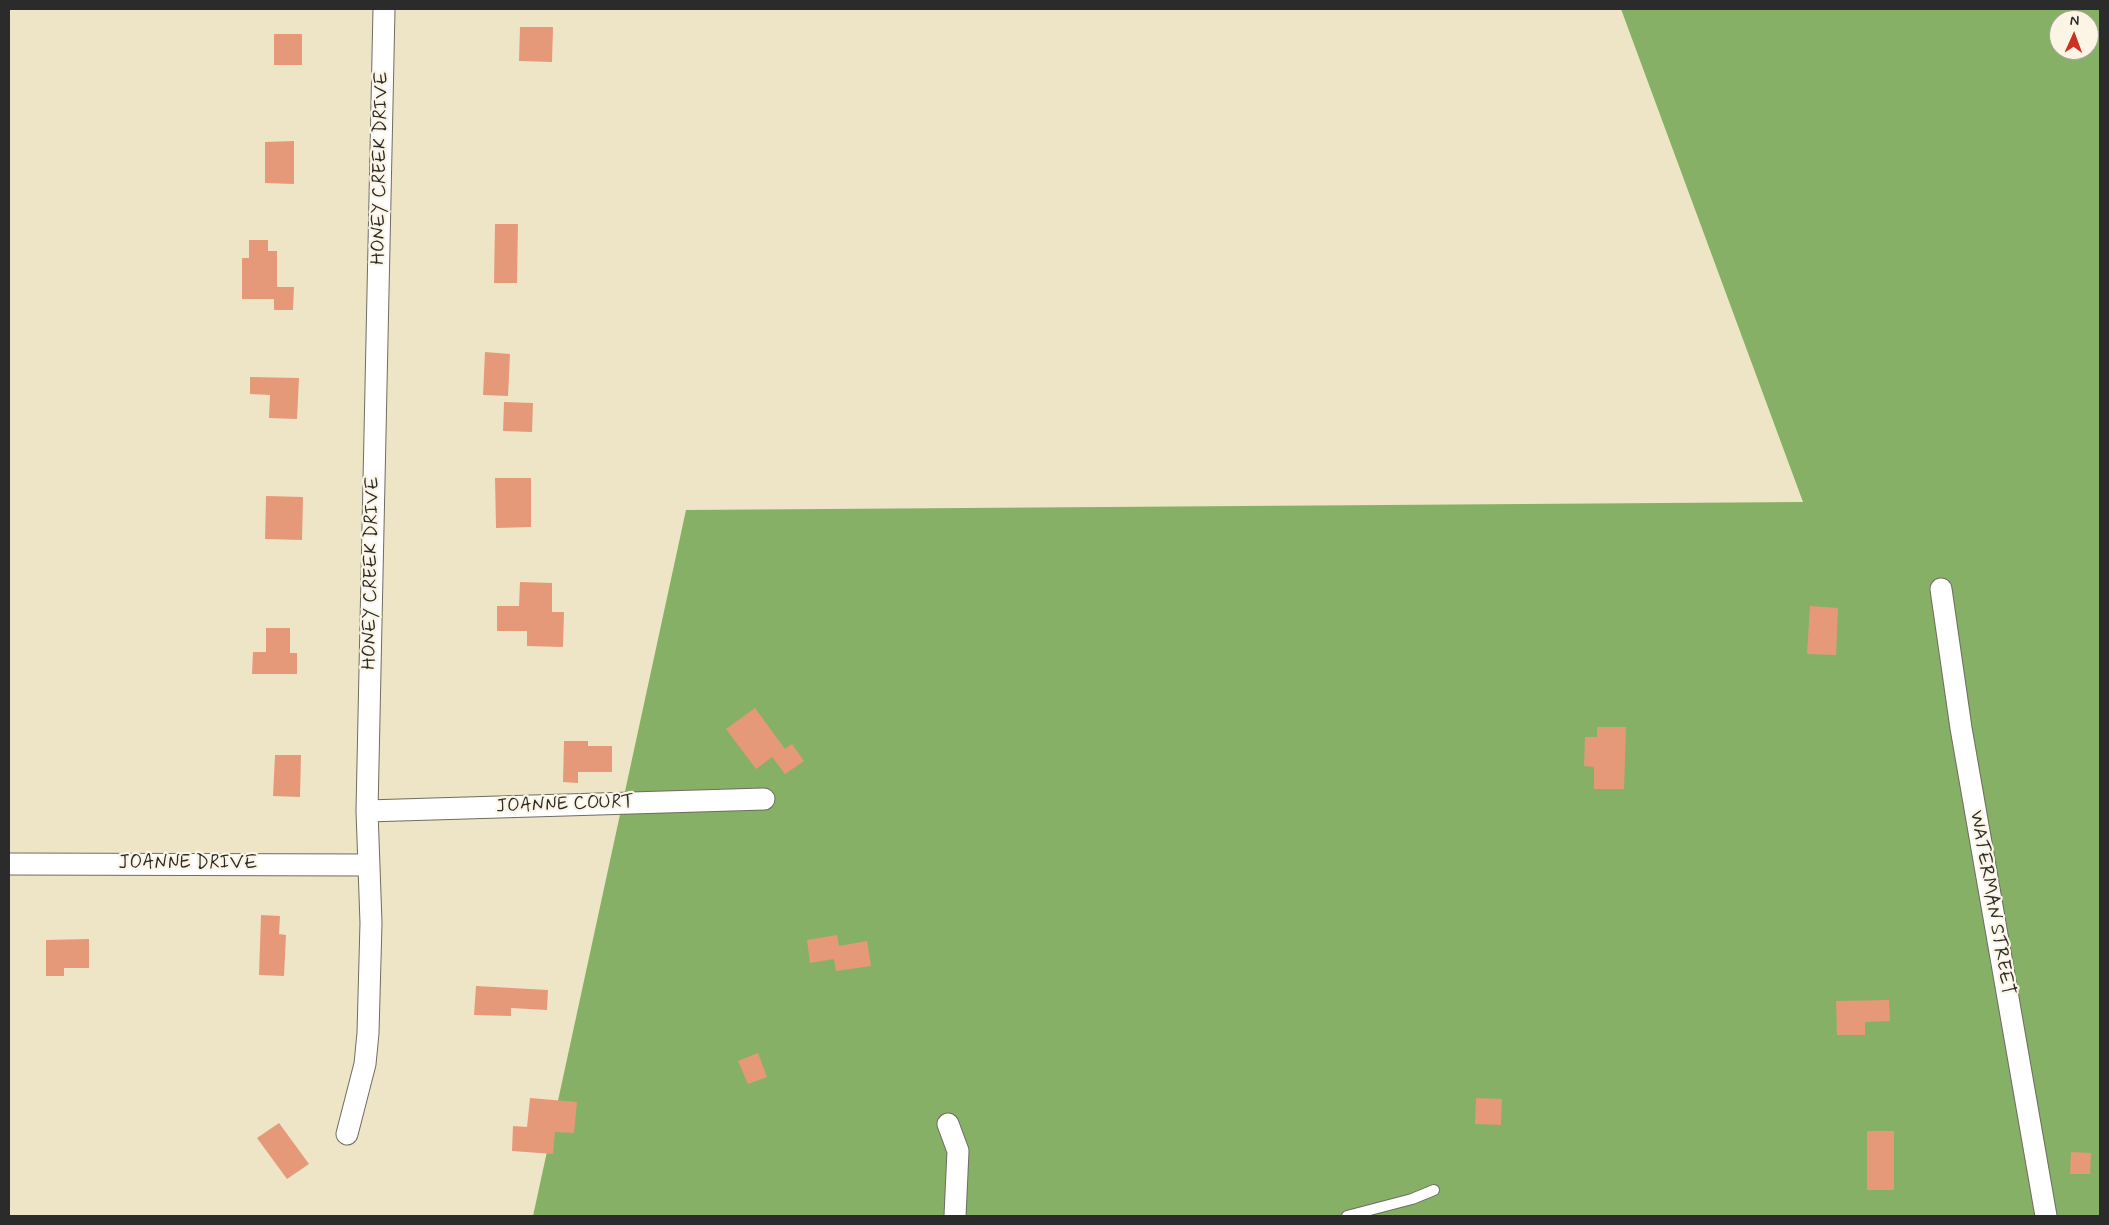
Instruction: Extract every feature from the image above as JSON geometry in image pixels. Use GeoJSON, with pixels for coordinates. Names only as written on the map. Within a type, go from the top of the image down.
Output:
{"type":"FeatureCollection","features":[{"type":"Feature","properties":{"kind":"street","name":"HONEY CREEK DRIVE"},"geometry":{"type":"LineString","coordinates":[[347,1134],[365,1064],[368,1041],[371,923],[367,811],[384,9]]}},
{"type":"Feature","properties":{"kind":"street","name":"WATERMAN STREET"},"geometry":{"type":"LineString","coordinates":[[1941,589],[1960,728],[2046,1216]]}},
{"type":"Feature","properties":{"kind":"street","name":"JOANNE COURT"},"geometry":{"type":"LineString","coordinates":[[367,811],[764,799]]}},
{"type":"Feature","properties":{"kind":"street","name":"JOANNE DRIVE"},"geometry":{"type":"LineString","coordinates":[[9,864],[368,865]]}},
{"type":"Feature","properties":{"kind":"street"},"geometry":{"type":"LineString","coordinates":[[948,1124],[958,1151],[955,1216]]}},
{"type":"Feature","properties":{"kind":"lane"},"geometry":{"type":"LineString","coordinates":[[1347,1216],[1412,1199],[1434,1190]]}},
{"type":"Feature","properties":{"kind":"green space"},"geometry":{"type":"Polygon","coordinates":[[[1621,9],[2100,9],[2100,1216],[533,1216],[686,510],[1803,502],[1621,9]]]}},
{"type":"Feature","properties":{"kind":"building"},"geometry":{"type":"Polygon","coordinates":[[[520,27],[553,27],[552,62],[519,61],[520,27]]]}},
{"type":"Feature","properties":{"kind":"building"},"geometry":{"type":"Polygon","coordinates":[[[274,34],[302,34],[302,65],[274,65],[274,34]]]}},
{"type":"Feature","properties":{"kind":"building"},"geometry":{"type":"Polygon","coordinates":[[[294,141],[294,184],[265,183],[265,142],[294,141]]]}},
{"type":"Feature","properties":{"kind":"building"},"geometry":{"type":"Polygon","coordinates":[[[495,224],[518,224],[517,283],[494,283],[495,224]]]}},
{"type":"Feature","properties":{"kind":"building"},"geometry":{"type":"Polygon","coordinates":[[[249,240],[268,240],[268,251],[277,251],[277,287],[294,287],[293,310],[274,310],[274,299],[242,299],[242,258],[249,258],[249,240]]]}},
{"type":"Feature","properties":{"kind":"building"},"geometry":{"type":"Polygon","coordinates":[[[485,352],[510,354],[508,396],[483,395],[485,352]]]}},
{"type":"Feature","properties":{"kind":"building"},"geometry":{"type":"Polygon","coordinates":[[[250,377],[299,378],[297,419],[269,418],[270,395],[250,394],[250,377]]]}},
{"type":"Feature","properties":{"kind":"building"},"geometry":{"type":"Polygon","coordinates":[[[504,402],[533,403],[532,432],[503,431],[504,402]]]}},
{"type":"Feature","properties":{"kind":"building"},"geometry":{"type":"Polygon","coordinates":[[[495,478],[531,478],[531,527],[496,528],[495,478]]]}},
{"type":"Feature","properties":{"kind":"building"},"geometry":{"type":"Polygon","coordinates":[[[266,496],[303,497],[302,540],[265,539],[266,496]]]}},
{"type":"Feature","properties":{"kind":"building"},"geometry":{"type":"Polygon","coordinates":[[[520,582],[552,583],[552,612],[564,612],[563,647],[527,646],[527,631],[497,631],[497,606],[519,606],[520,582]]]}},
{"type":"Feature","properties":{"kind":"building"},"geometry":{"type":"Polygon","coordinates":[[[1810,606],[1838,608],[1836,655],[1807,654],[1810,606]]]}},
{"type":"Feature","properties":{"kind":"building"},"geometry":{"type":"Polygon","coordinates":[[[266,628],[290,628],[290,653],[297,653],[297,674],[252,674],[253,652],[266,652],[266,628]]]}},
{"type":"Feature","properties":{"kind":"building"},"geometry":{"type":"Polygon","coordinates":[[[755,708],[785,749],[792,744],[804,761],[785,774],[772,757],[756,769],[726,729],[755,708]]]}},
{"type":"Feature","properties":{"kind":"building"},"geometry":{"type":"Polygon","coordinates":[[[1597,727],[1626,727],[1624,789],[1594,789],[1594,767],[1584,766],[1585,737],[1597,737],[1597,727]]]}},
{"type":"Feature","properties":{"kind":"building"},"geometry":{"type":"Polygon","coordinates":[[[564,741],[588,741],[588,746],[612,746],[612,772],[578,772],[578,783],[563,782],[564,741]]]}},
{"type":"Feature","properties":{"kind":"building"},"geometry":{"type":"Polygon","coordinates":[[[275,755],[301,755],[300,797],[273,796],[275,755]]]}},
{"type":"Feature","properties":{"kind":"building"},"geometry":{"type":"Polygon","coordinates":[[[261,915],[280,916],[279,934],[286,935],[284,976],[259,975],[261,915]]]}},
{"type":"Feature","properties":{"kind":"building"},"geometry":{"type":"Polygon","coordinates":[[[837,935],[839,946],[867,941],[871,966],[836,971],[834,959],[810,963],[807,940],[837,935]]]}},
{"type":"Feature","properties":{"kind":"building"},"geometry":{"type":"Polygon","coordinates":[[[89,939],[89,968],[64,968],[64,976],[46,976],[46,940],[89,939]]]}},
{"type":"Feature","properties":{"kind":"building"},"geometry":{"type":"Polygon","coordinates":[[[476,986],[548,990],[547,1010],[511,1008],[511,1016],[474,1015],[476,986]]]}},
{"type":"Feature","properties":{"kind":"building"},"geometry":{"type":"Polygon","coordinates":[[[1889,1000],[1890,1021],[1865,1022],[1865,1035],[1837,1035],[1836,1001],[1889,1000]]]}},
{"type":"Feature","properties":{"kind":"building"},"geometry":{"type":"Polygon","coordinates":[[[758,1053],[767,1077],[748,1084],[738,1061],[758,1053]]]}},
{"type":"Feature","properties":{"kind":"building"},"geometry":{"type":"Polygon","coordinates":[[[530,1098],[577,1102],[574,1133],[555,1132],[553,1154],[512,1151],[513,1126],[527,1127],[530,1098]]]}},
{"type":"Feature","properties":{"kind":"building"},"geometry":{"type":"Polygon","coordinates":[[[1476,1098],[1502,1099],[1501,1125],[1475,1124],[1476,1098]]]}},
{"type":"Feature","properties":{"kind":"building"},"geometry":{"type":"Polygon","coordinates":[[[279,1123],[309,1164],[287,1179],[257,1138],[279,1123]]]}},
{"type":"Feature","properties":{"kind":"building"},"geometry":{"type":"Polygon","coordinates":[[[1867,1131],[1894,1131],[1894,1190],[1867,1190],[1867,1131]]]}},
{"type":"Feature","properties":{"kind":"building"},"geometry":{"type":"Polygon","coordinates":[[[2071,1152],[2091,1153],[2090,1174],[2070,1174],[2071,1152]]]}}]}
